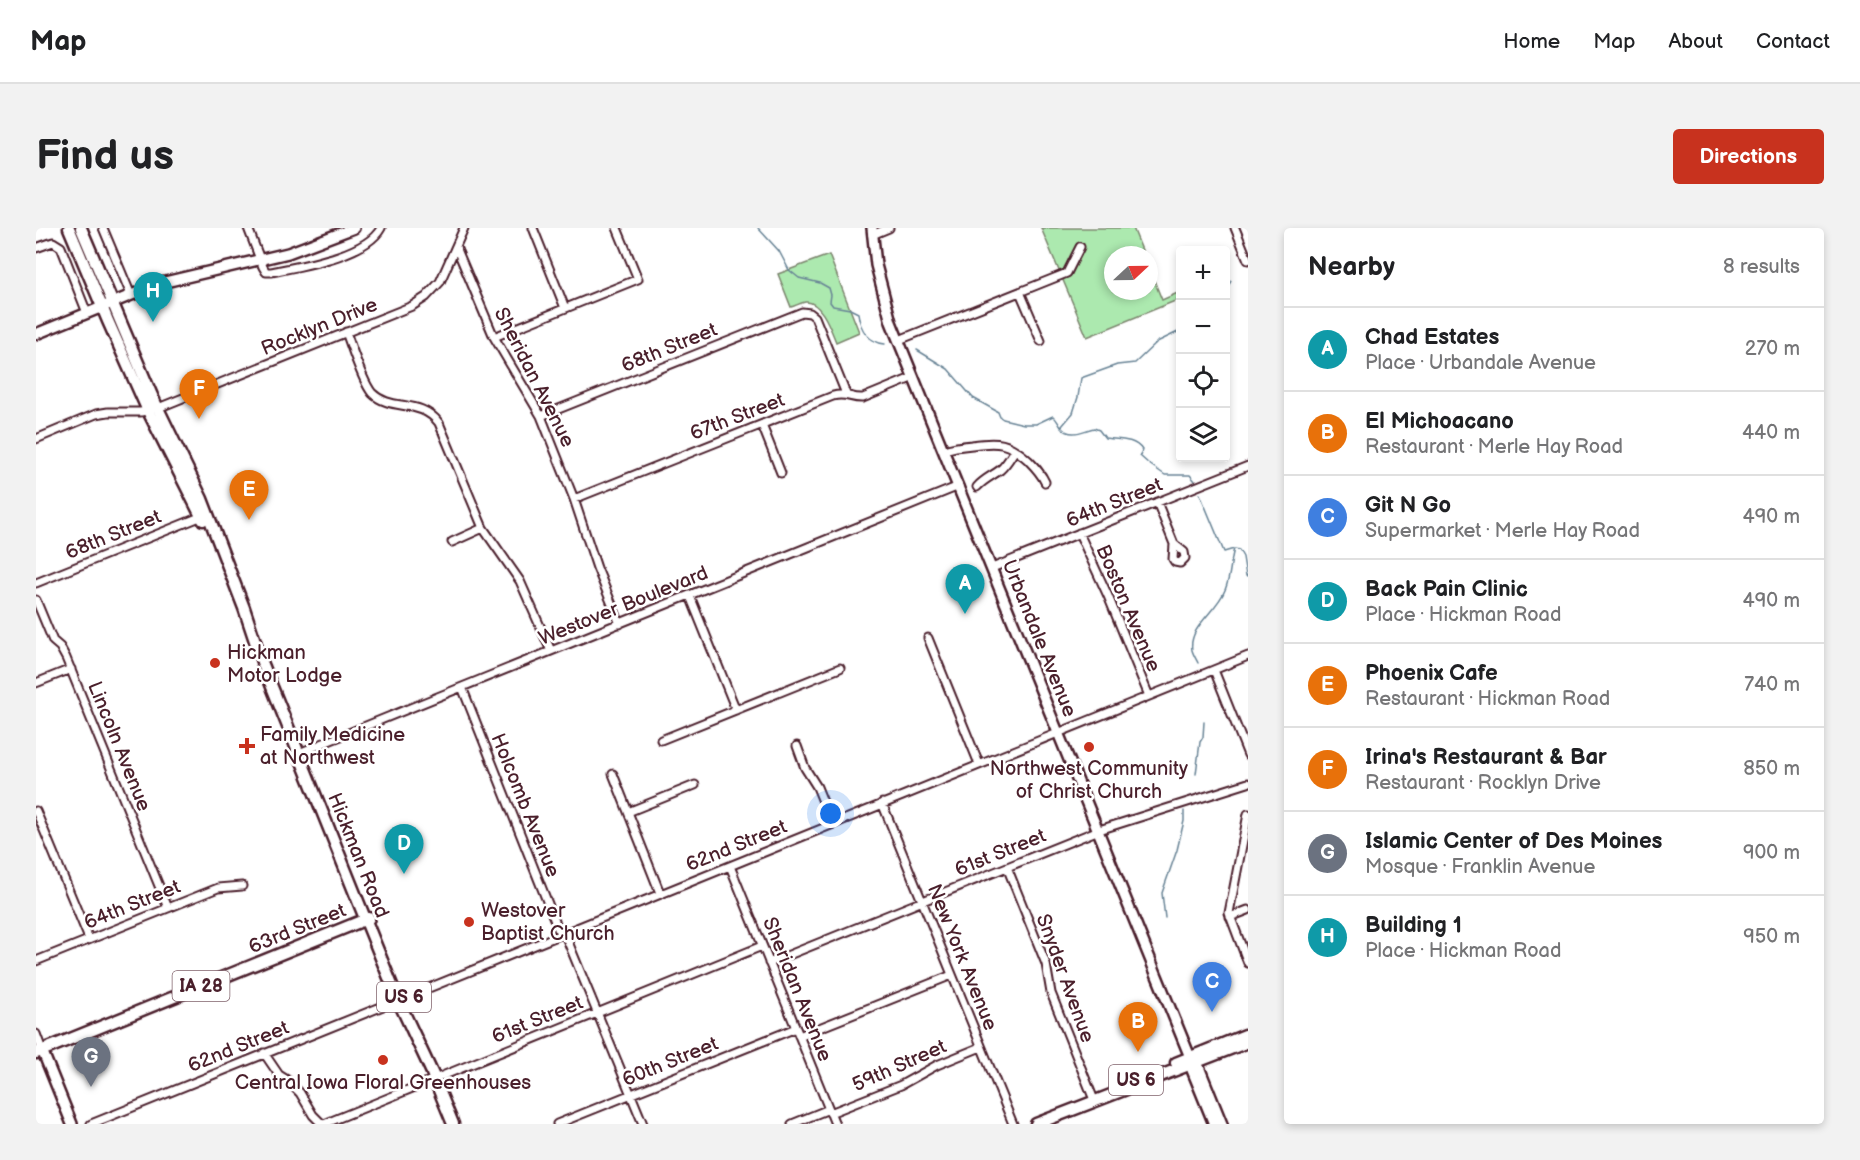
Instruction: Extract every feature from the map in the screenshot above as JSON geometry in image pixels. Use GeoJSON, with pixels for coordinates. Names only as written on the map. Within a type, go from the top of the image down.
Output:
{"type":"FeatureCollection","features":[{"type":"Feature","properties":{"kind":"main road","name":"Hickman Road"},"geometry":{"type":"LineString","coordinates":[[69,228],[225,560],[262,662],[302,752],[453,1124]]}},
{"type":"Feature","properties":{"kind":"main road","name":"Hickman Road"},"geometry":{"type":"LineString","coordinates":[[81,228],[107,305]]}},
{"type":"Feature","properties":{"kind":"main road","name":"63rd Street"},"geometry":{"type":"LineString","coordinates":[[39,1051],[368,918]]}},
{"type":"Feature","properties":{"kind":"main road","name":"US 6"},"geometry":{"type":"LineString","coordinates":[[1192,1061],[1248,1034]]}},
{"type":"Feature","properties":{"kind":"main road","name":"US 6"},"geometry":{"type":"LineString","coordinates":[[1035,1124],[1095,1100],[1138,1079],[1248,1042]]}},
{"type":"Feature","properties":{"kind":"street"},"geometry":{"type":"LineString","coordinates":[[103,228],[131,295]]}},
{"type":"Feature","properties":{"kind":"street"},"geometry":{"type":"LineString","coordinates":[[248,228],[266,272],[337,257],[357,248],[381,228]]}},
{"type":"Feature","properties":{"kind":"street"},"geometry":{"type":"LineString","coordinates":[[36,334],[161,283],[296,250],[354,228]]}},
{"type":"Feature","properties":{"kind":"street","name":"Rocklyn Drive"},"geometry":{"type":"LineString","coordinates":[[153,410],[412,306],[426,297],[440,282],[465,228]]}},
{"type":"Feature","properties":{"kind":"street"},"geometry":{"type":"LineString","coordinates":[[533,228],[566,308]]}},
{"type":"Feature","properties":{"kind":"street"},"geometry":{"type":"LineString","coordinates":[[494,337],[638,279],[617,228]]}},
{"type":"Feature","properties":{"kind":"street"},"geometry":{"type":"LineString","coordinates":[[872,232],[889,228]]}},
{"type":"Feature","properties":{"kind":"street"},"geometry":{"type":"LineString","coordinates":[[1235,228],[1248,260]]}},
{"type":"Feature","properties":{"kind":"street","name":"Urbandale Avenue"},"geometry":{"type":"LineString","coordinates":[[872,232],[873,252],[883,298],[899,340],[1192,1061],[1214,1124]]}},
{"type":"Feature","properties":{"kind":"street"},"geometry":{"type":"LineString","coordinates":[[36,248],[53,242],[61,247],[87,313]]}},
{"type":"Feature","properties":{"kind":"street","name":"Sheridan Avenue"},"geometry":{"type":"LineString","coordinates":[[456,247],[494,337],[541,416],[620,624]]}},
{"type":"Feature","properties":{"kind":"street"},"geometry":{"type":"LineString","coordinates":[[899,340],[1067,273],[1080,247]]}},
{"type":"Feature","properties":{"kind":"street"},"geometry":{"type":"LineString","coordinates":[[1020,292],[1041,341]]}},
{"type":"Feature","properties":{"kind":"street","name":"68th Street"},"geometry":{"type":"LineString","coordinates":[[541,416],[802,312],[810,313],[818,324],[846,394]]}},
{"type":"Feature","properties":{"kind":"street"},"geometry":{"type":"LineString","coordinates":[[346,332],[365,381],[373,394],[388,402],[426,410],[439,423],[483,528],[520,581],[551,651]]}},
{"type":"Feature","properties":{"kind":"street","name":"67th Street"},"geometry":{"type":"LineString","coordinates":[[574,499],[833,396],[846,394],[863,398],[914,377]]}},
{"type":"Feature","properties":{"kind":"street"},"geometry":{"type":"LineString","coordinates":[[36,439],[96,414],[153,410]]}},
{"type":"Feature","properties":{"kind":"street"},"geometry":{"type":"LineString","coordinates":[[762,424],[782,473]]}},
{"type":"Feature","properties":{"kind":"street"},"geometry":{"type":"LineString","coordinates":[[944,450],[992,442],[1006,444],[1034,465],[1045,482]]}},
{"type":"Feature","properties":{"kind":"street"},"geometry":{"type":"LineString","coordinates":[[977,487],[984,479],[1004,466],[1015,450]]}},
{"type":"Feature","properties":{"kind":"street","name":"64th Street"},"geometry":{"type":"LineString","coordinates":[[992,568],[1248,466]]}},
{"type":"Feature","properties":{"kind":"street","name":"Westover Boulevard"},"geometry":{"type":"LineString","coordinates":[[302,752],[959,486]]}},
{"type":"Feature","properties":{"kind":"street"},"geometry":{"type":"LineString","coordinates":[[1157,502],[1174,544]]}},
{"type":"Feature","properties":{"kind":"street","name":"68th Street"},"geometry":{"type":"LineString","coordinates":[[36,583],[204,516]]}},
{"type":"Feature","properties":{"kind":"street"},"geometry":{"type":"LineString","coordinates":[[452,542],[483,528]]}},
{"type":"Feature","properties":{"kind":"street","name":"Boston Avenue"},"geometry":{"type":"LineString","coordinates":[[1079,533],[1149,696]]}},
{"type":"Feature","properties":{"kind":"street"},"geometry":{"type":"LineString","coordinates":[[690,596],[736,710]]}},
{"type":"Feature","properties":{"kind":"street","name":"Lincoln Avenue"},"geometry":{"type":"LineString","coordinates":[[36,600],[53,641],[60,648],[71,669],[168,908]]}},
{"type":"Feature","properties":{"kind":"street"},"geometry":{"type":"LineString","coordinates":[[928,638],[979,764]]}},
{"type":"Feature","properties":{"kind":"street","name":"62nd Street"},"geometry":{"type":"LineString","coordinates":[[90,1124],[1248,656]]}},
{"type":"Feature","properties":{"kind":"street"},"geometry":{"type":"LineString","coordinates":[[661,740],[840,668]]}},
{"type":"Feature","properties":{"kind":"street"},"geometry":{"type":"LineString","coordinates":[[36,683],[71,669]]}},
{"type":"Feature","properties":{"kind":"street"},"geometry":{"type":"LineString","coordinates":[[1214,670],[1248,755]]}},
{"type":"Feature","properties":{"kind":"street","name":"Holcomb Avenue"},"geometry":{"type":"LineString","coordinates":[[462,687],[643,1124]]}},
{"type":"Feature","properties":{"kind":"street"},"geometry":{"type":"LineString","coordinates":[[797,746],[832,824]]}},
{"type":"Feature","properties":{"kind":"street"},"geometry":{"type":"LineString","coordinates":[[613,774],[660,893]]}},
{"type":"Feature","properties":{"kind":"street","name":"61st Street"},"geometry":{"type":"LineString","coordinates":[[769,963],[1099,830],[1248,783]]}},
{"type":"Feature","properties":{"kind":"street"},"geometry":{"type":"LineString","coordinates":[[628,812],[695,785]]}},
{"type":"Feature","properties":{"kind":"street","name":"New York Avenue"},"geometry":{"type":"LineString","coordinates":[[882,803],[1013,1124]]}},
{"type":"Feature","properties":{"kind":"street"},"geometry":{"type":"LineString","coordinates":[[36,811],[88,939]]}},
{"type":"Feature","properties":{"kind":"street"},"geometry":{"type":"LineString","coordinates":[[1248,814],[1229,908],[1230,917],[1248,963]]}},
{"type":"Feature","properties":{"kind":"street","name":"Sheridan Avenue"},"geometry":{"type":"LineString","coordinates":[[730,866],[835,1124]]}},
{"type":"Feature","properties":{"kind":"street","name":"Snyder Avenue"},"geometry":{"type":"LineString","coordinates":[[1007,867],[1046,964],[1050,993],[1095,1100]]}},
{"type":"Feature","properties":{"kind":"street","name":"64th Street"},"geometry":{"type":"LineString","coordinates":[[36,961],[218,888],[242,886]]}},
{"type":"Feature","properties":{"kind":"street"},"geometry":{"type":"LineString","coordinates":[[1230,917],[1248,910]]}},
{"type":"Feature","properties":{"kind":"street","name":"61st Street"},"geometry":{"type":"LineString","coordinates":[[323,1124],[762,946]]}},
{"type":"Feature","properties":{"kind":"street"},"geometry":{"type":"LineString","coordinates":[[799,1036],[952,975]]}},
{"type":"Feature","properties":{"kind":"street","name":"60th Street"},"geometry":{"type":"LineString","coordinates":[[557,1124],[795,1028]]}},
{"type":"Feature","properties":{"kind":"street"},"geometry":{"type":"LineString","coordinates":[[36,1034],[39,1051],[72,1124]]}},
{"type":"Feature","properties":{"kind":"street","name":"59th Street"},"geometry":{"type":"LineString","coordinates":[[792,1124],[901,1085],[937,1065],[981,1047]]}},
{"type":"Feature","properties":{"kind":"street"},"geometry":{"type":"LineString","coordinates":[[264,1053],[279,1075],[288,1080],[300,1093],[313,1115],[323,1124]]}},
{"type":"Feature","properties":{"kind":"street","name":"Urbandale Avenue"},"geometry":{"type":"LineString","coordinates":[[1192,1061],[1222,1124]]}},
{"type":"Feature","properties":{"kind":"green space"},"geometry":{"type":"Polygon","coordinates":[[[1041,228],[1133,228],[1140,246],[1104,246],[1104,300],[1158,300],[1158,290],[1162,300],[1176,294],[1176,301],[1087,337],[1041,228]]]}},
{"type":"Feature","properties":{"kind":"green space"},"geometry":{"type":"Polygon","coordinates":[[[829,255],[859,332],[836,342],[825,317],[816,306],[805,302],[791,307],[778,274],[829,255]]]}},
{"type":"Feature","properties":{"kind":"waterway"},"geometry":{"type":"LineString","coordinates":[[758,228],[779,251],[789,270],[799,278],[820,283],[829,288],[830,302],[833,306],[858,313],[866,334],[874,341],[885,344]]}},
{"type":"Feature","properties":{"kind":"waterway"},"geometry":{"type":"LineString","coordinates":[[1062,426],[1073,413],[1081,378],[1117,365],[1135,363],[1157,342],[1176,333]]}},
{"type":"Feature","properties":{"kind":"waterway"},"geometry":{"type":"LineString","coordinates":[[917,350],[948,369],[973,398],[998,412],[1003,419],[1036,424],[1053,416],[1065,431],[1078,433],[1094,428],[1099,430],[1105,438],[1135,443],[1142,450],[1140,456],[1165,475],[1190,475],[1195,481]]}},
{"type":"Feature","properties":{"kind":"waterway"},"geometry":{"type":"LineString","coordinates":[[1200,494],[1224,552],[1234,549]]}},
{"type":"Feature","properties":{"kind":"waterway"},"geometry":{"type":"LineString","coordinates":[[1198,663],[1192,650],[1194,634],[1225,590],[1234,549]]}},
{"type":"Feature","properties":{"kind":"waterway"},"geometry":{"type":"LineString","coordinates":[[1235,549],[1239,550],[1243,557],[1246,576],[1248,575]]}},
{"type":"Feature","properties":{"kind":"waterway"},"geometry":{"type":"LineString","coordinates":[[1196,774],[1204,722]]}},
{"type":"Feature","properties":{"kind":"waterway"},"geometry":{"type":"LineString","coordinates":[[1165,918],[1162,893],[1177,850],[1184,811]]}},
{"type":"Feature","properties":{"kind":"place","name":"Building 1"},"geometry":{"type":"Point","coordinates":[153,322]}},
{"type":"Feature","properties":{"kind":"place","name":"Irina's Restaurant & Bar"},"geometry":{"type":"Point","coordinates":[199,419]}},
{"type":"Feature","properties":{"kind":"place","name":"Phoenix Cafe"},"geometry":{"type":"Point","coordinates":[249,520]}},
{"type":"Feature","properties":{"kind":"place","name":"Chad Estates"},"geometry":{"type":"Point","coordinates":[965,614]}},
{"type":"Feature","properties":{"kind":"place","name":"Hickman Motor Lodge"},"geometry":{"type":"Point","coordinates":[215,663]}},
{"type":"Feature","properties":{"kind":"place","name":"Family Medicine at Northwest"},"geometry":{"type":"Point","coordinates":[247,746]}},
{"type":"Feature","properties":{"kind":"place","name":"Northwest Community of Christ Church"},"geometry":{"type":"Point","coordinates":[1089,747]}},
{"type":"Feature","properties":{"kind":"place","name":"Back Pain Clinic"},"geometry":{"type":"Point","coordinates":[404,874]}},
{"type":"Feature","properties":{"kind":"place","name":"Westover Baptist Church"},"geometry":{"type":"Point","coordinates":[469,922]}},
{"type":"Feature","properties":{"kind":"place","name":"Git N Go"},"geometry":{"type":"Point","coordinates":[1212,1012]}},
{"type":"Feature","properties":{"kind":"place","name":"El Michoacano"},"geometry":{"type":"Point","coordinates":[1138,1052]}},
{"type":"Feature","properties":{"kind":"place","name":"Central Iowa Floral Greenhouses"},"geometry":{"type":"Point","coordinates":[383,1060]}},
{"type":"Feature","properties":{"kind":"place","name":"Islamic Center of Des Moines"},"geometry":{"type":"Point","coordinates":[91,1087]}}]}
